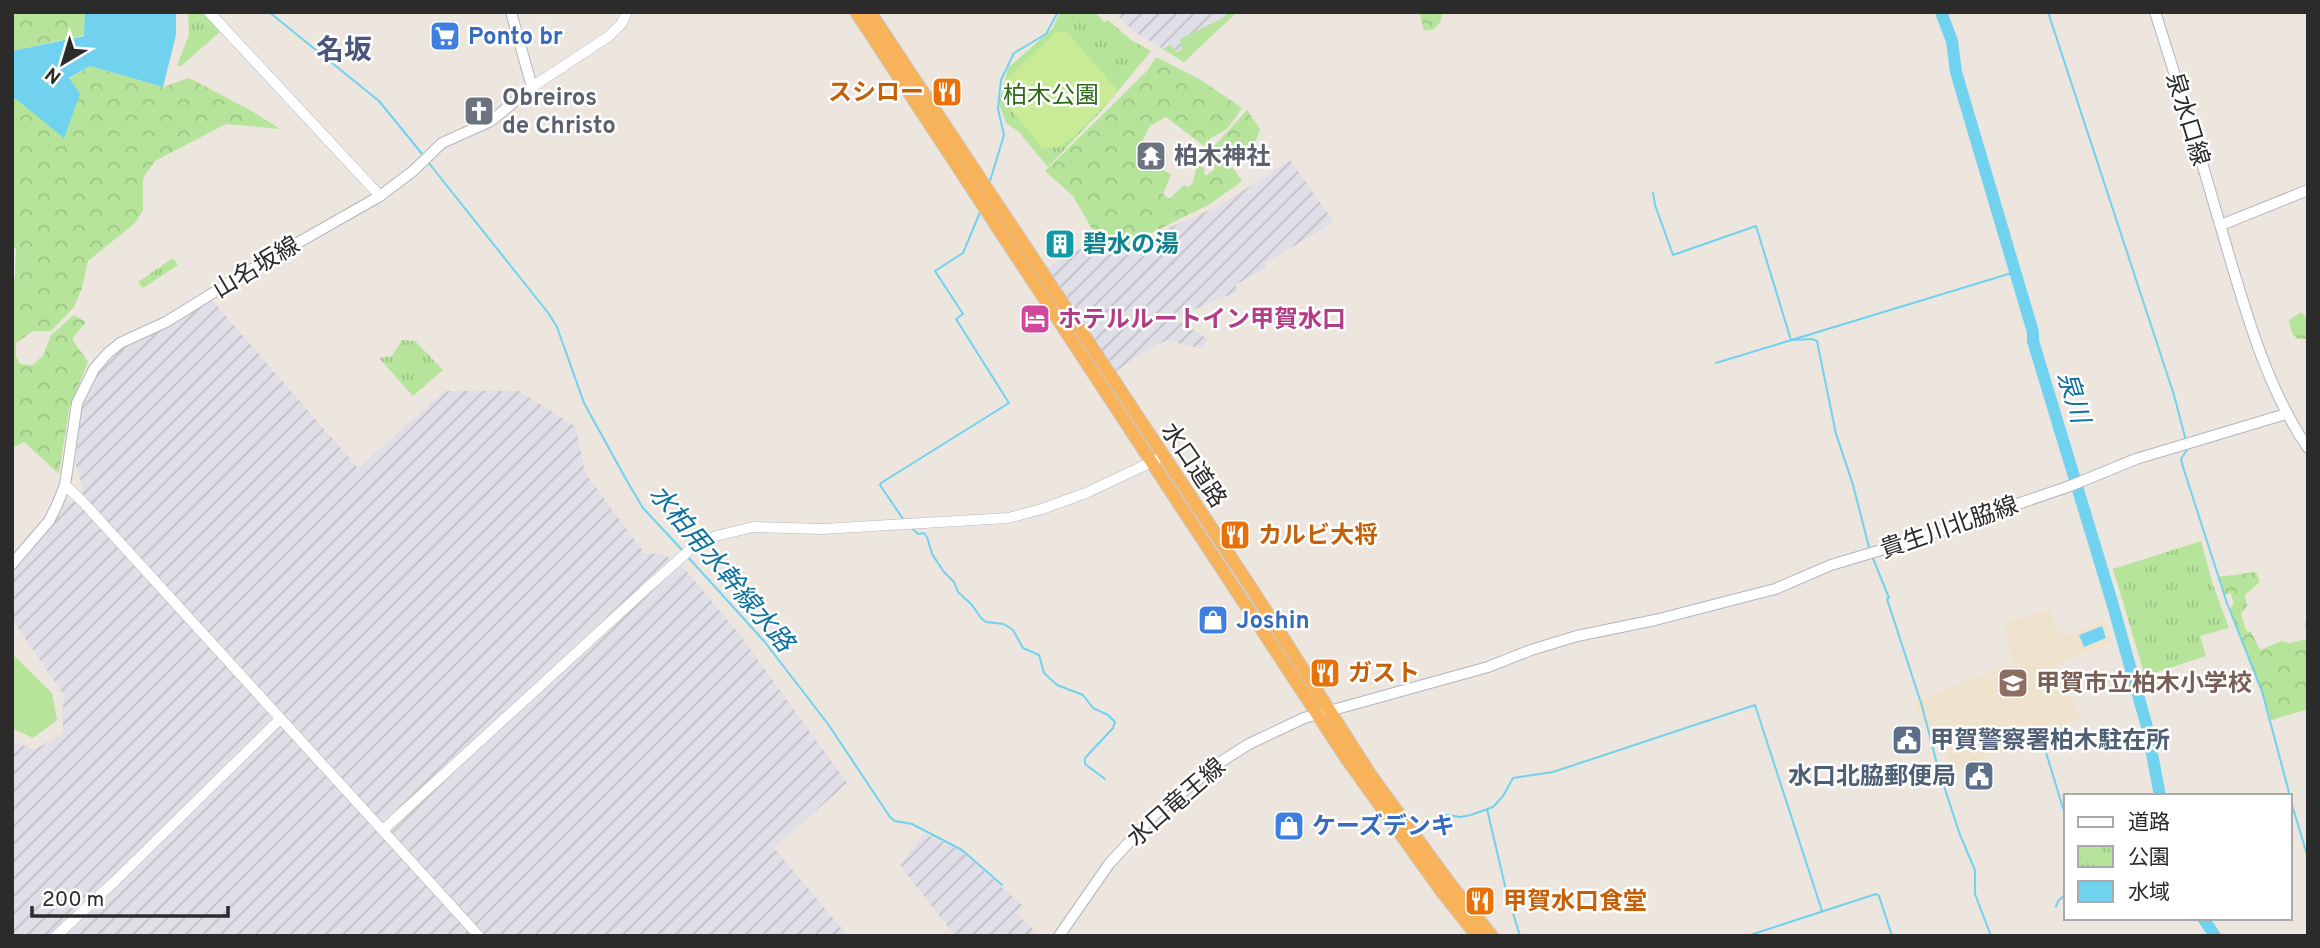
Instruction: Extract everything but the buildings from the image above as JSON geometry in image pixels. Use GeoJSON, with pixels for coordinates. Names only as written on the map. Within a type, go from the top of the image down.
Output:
{"type":"FeatureCollection","features":[{"type":"Feature","properties":{"kind":"highway","name":"水口道路"},"geometry":{"type":"LineString","coordinates":[[856,12],[1158,460],[1250,586],[1383,812],[1477,936]]}},
{"type":"Feature","properties":{"kind":"highway","name":"水口道路"},"geometry":{"type":"LineString","coordinates":[[870,12],[1158,460]]}},
{"type":"Feature","properties":{"kind":"highway","name":"水口道路"},"geometry":{"type":"LineString","coordinates":[[1323,713],[1492,936]]}},
{"type":"Feature","properties":{"kind":"main road"},"geometry":{"type":"LineString","coordinates":[[511,12],[532,87]]}},
{"type":"Feature","properties":{"kind":"main road","name":"泉水口線"},"geometry":{"type":"LineString","coordinates":[[2155,12],[2221,225]]}},
{"type":"Feature","properties":{"kind":"main road","name":"山名坂線"},"geometry":{"type":"LineString","coordinates":[[12,564],[49,521],[65,485],[77,403],[89,377],[107,354],[120,343],[166,322],[380,196],[413,171],[442,143],[491,121],[532,87]]}},
{"type":"Feature","properties":{"kind":"main road"},"geometry":{"type":"LineString","coordinates":[[2308,190],[2221,225],[2248,315],[2286,414],[2308,449]]}},
{"type":"Feature","properties":{"kind":"main road","name":"貴生川北脇線"},"geometry":{"type":"LineString","coordinates":[[1323,713],[1488,667],[1577,636],[1655,620],[1775,589],[1831,565],[2070,486],[2136,459],[2286,414]]}},
{"type":"Feature","properties":{"kind":"main road","name":"水口竜王線"},"geometry":{"type":"LineString","coordinates":[[1059,936],[1109,864],[1155,814],[1228,757],[1260,739],[1323,713]]}},
{"type":"Feature","properties":{"kind":"street"},"geometry":{"type":"LineString","coordinates":[[209,12],[380,196]]}},
{"type":"Feature","properties":{"kind":"street"},"geometry":{"type":"LineString","coordinates":[[532,87],[609,36],[622,23],[627,12]]}},
{"type":"Feature","properties":{"kind":"street"},"geometry":{"type":"LineString","coordinates":[[383,830],[685,554],[716,536],[753,527],[822,529],[1008,518],[1086,493],[1158,460]]}},
{"type":"Feature","properties":{"kind":"street"},"geometry":{"type":"LineString","coordinates":[[65,485],[479,936]]}},
{"type":"Feature","properties":{"kind":"street"},"geometry":{"type":"LineString","coordinates":[[56,936],[280,719]]}},
{"type":"Feature","properties":{"kind":"shaded area"},"geometry":{"type":"Polygon","coordinates":[[[1114,12],[1237,12],[1184,62],[1135,32],[1114,12]]]}},
{"type":"Feature","properties":{"kind":"shaded area"},"geometry":{"type":"Polygon","coordinates":[[[1290,160],[1334,222],[1265,263],[1267,267],[1235,285],[1238,291],[1174,318],[1208,339],[1202,349],[1167,340],[1113,373],[1046,268],[1100,238],[1111,253],[1221,205],[1290,160]]]}},
{"type":"Feature","properties":{"kind":"shaded area"},"geometry":{"type":"Polygon","coordinates":[[[211,299],[358,468],[445,391],[519,391],[576,427],[585,473],[645,554],[668,557],[683,567],[740,635],[847,783],[774,848],[848,936],[12,936],[12,740],[34,750],[63,733],[65,697],[12,619],[12,570],[42,536],[63,500],[75,502],[84,491],[75,463],[82,407],[95,377],[120,350],[168,327],[211,299]]]}},
{"type":"Feature","properties":{"kind":"shaded area","name":"甲賀市立柏木小学校"},"geometry":{"type":"Polygon","coordinates":[[[2050,609],[2060,637],[2104,621],[2112,641],[2057,664],[2079,716],[2077,720],[1955,771],[1913,703],[2013,662],[2004,624],[2050,609]]]}},
{"type":"Feature","properties":{"kind":"shaded area"},"geometry":{"type":"Polygon","coordinates":[[[924,833],[961,851],[1022,905],[1016,913],[1040,936],[955,936],[900,865],[924,833]]]}},
{"type":"Feature","properties":{"kind":"green space"},"geometry":{"type":"Polygon","coordinates":[[[12,12],[85,12],[84,35],[12,51],[12,12]]]}},
{"type":"Feature","properties":{"kind":"green space"},"geometry":{"type":"Polygon","coordinates":[[[188,12],[202,12],[220,32],[181,66],[177,66],[189,35],[188,12]]]}},
{"type":"Feature","properties":{"kind":"green space","name":"柏木公園"},"geometry":{"type":"Polygon","coordinates":[[[1060,12],[1095,12],[1104,22],[1108,20],[1131,40],[1151,51],[1103,109],[1048,167],[1018,131],[1006,123],[999,104],[1008,68],[1053,28],[1060,12]]]}},
{"type":"Feature","properties":{"kind":"green space"},"geometry":{"type":"Polygon","coordinates":[[[1227,12],[1237,12],[1184,62],[1163,49],[1170,45],[1176,52],[1182,50],[1180,39],[1225,17],[1227,12]]]}},
{"type":"Feature","properties":{"kind":"green space"},"geometry":{"type":"Polygon","coordinates":[[[1419,12],[1443,12],[1438,26],[1432,30],[1424,30],[1419,12]]]}},
{"type":"Feature","properties":{"kind":"green space","name":"柏木公園"},"geometry":{"type":"Polygon","coordinates":[[[1066,31],[1118,91],[1077,134],[1059,147],[1042,148],[1003,100],[1005,81],[1056,32],[1066,31]]]}},
{"type":"Feature","properties":{"kind":"green space","name":"柏木神社"},"geometry":{"type":"Polygon","coordinates":[[[1156,57],[1201,80],[1242,108],[1228,128],[1211,138],[1204,146],[1166,117],[1150,126],[1141,144],[1154,163],[1171,175],[1163,194],[1169,199],[1184,185],[1189,187],[1193,182],[1197,164],[1204,168],[1205,176],[1214,170],[1215,164],[1207,158],[1215,145],[1247,110],[1260,129],[1254,146],[1230,164],[1242,181],[1210,204],[1117,250],[1108,247],[1097,230],[1092,229],[1073,196],[1045,171],[1147,71],[1156,57]]]}},
{"type":"Feature","properties":{"kind":"green space"},"geometry":{"type":"Polygon","coordinates":[[[90,66],[163,87],[189,78],[280,129],[226,124],[155,161],[143,178],[143,210],[135,223],[88,261],[82,288],[74,307],[51,331],[33,331],[16,343],[16,357],[20,364],[33,365],[44,354],[51,335],[74,315],[86,322],[72,339],[88,362],[69,409],[59,474],[24,442],[12,448],[12,277],[15,278],[16,248],[12,248],[12,101],[69,79],[90,66]]]}},
{"type":"Feature","properties":{"kind":"green space"},"geometry":{"type":"Polygon","coordinates":[[[173,258],[178,265],[143,288],[138,282],[173,258]]]}},
{"type":"Feature","properties":{"kind":"green space"},"geometry":{"type":"Polygon","coordinates":[[[2301,312],[2308,327],[2308,338],[2299,339],[2294,335],[2289,320],[2301,312]]]}},
{"type":"Feature","properties":{"kind":"green space"},"geometry":{"type":"Polygon","coordinates":[[[402,340],[415,341],[443,370],[413,396],[379,358],[392,356],[402,340]]]}},
{"type":"Feature","properties":{"kind":"green space"},"geometry":{"type":"Polygon","coordinates":[[[2201,541],[2229,628],[2200,636],[2206,656],[2145,676],[2113,569],[2201,541]]]}},
{"type":"Feature","properties":{"kind":"green space"},"geometry":{"type":"Polygon","coordinates":[[[2256,572],[2260,582],[2245,595],[2247,606],[2241,613],[2246,631],[2251,632],[2260,650],[2282,641],[2290,643],[2307,639],[2305,623],[2308,622],[2308,709],[2272,720],[2229,610],[2234,603],[2230,593],[2224,595],[2218,577],[2256,572]]]}},
{"type":"Feature","properties":{"kind":"green space"},"geometry":{"type":"Polygon","coordinates":[[[12,654],[52,693],[57,720],[33,738],[12,728],[12,654]]]}},
{"type":"Feature","properties":{"kind":"water"},"geometry":{"type":"Polygon","coordinates":[[[85,12],[176,12],[176,35],[163,87],[90,66],[69,78],[80,94],[64,138],[16,99],[12,101],[12,51],[84,36],[85,12]]]}},
{"type":"Feature","properties":{"kind":"water"},"geometry":{"type":"Polygon","coordinates":[[[2102,626],[2106,638],[2084,647],[2079,635],[2102,626]]]}},
{"type":"Feature","properties":{"kind":"waterway","name":"水柏用水幹線水路"},"geometry":{"type":"LineString","coordinates":[[269,12],[379,101],[423,155]]}},
{"type":"Feature","properties":{"kind":"waterway"},"geometry":{"type":"LineString","coordinates":[[990,181],[1004,135],[998,109],[1001,80],[1014,53],[1046,34],[1058,12]]}},
{"type":"Feature","properties":{"kind":"waterway","name":"泉川"},"geometry":{"type":"LineString","coordinates":[[1941,12],[1952,41],[1956,72],[2033,332],[2033,341],[2147,727],[2160,794]]}},
{"type":"Feature","properties":{"kind":"waterway"},"geometry":{"type":"LineString","coordinates":[[2048,12],[2174,395],[2186,441]]}},
{"type":"Feature","properties":{"kind":"waterway","name":"水柏用水幹線水路"},"geometry":{"type":"LineString","coordinates":[[428,162],[549,314],[557,327],[584,403],[627,481],[643,508],[684,552]]}},
{"type":"Feature","properties":{"kind":"waterway"},"geometry":{"type":"LineString","coordinates":[[1653,193],[1673,255],[1756,226],[1791,340]]}},
{"type":"Feature","properties":{"kind":"waterway"},"geometry":{"type":"LineString","coordinates":[[903,519],[881,483],[1009,403],[956,319],[963,314],[935,271],[963,253],[981,210]]}},
{"type":"Feature","properties":{"kind":"waterway"},"geometry":{"type":"LineString","coordinates":[[1716,363],[2015,272]]}},
{"type":"Feature","properties":{"kind":"waterway"},"geometry":{"type":"LineString","coordinates":[[1792,340],[1817,341],[1836,434],[1869,547]]}},
{"type":"Feature","properties":{"kind":"waterway"},"geometry":{"type":"LineString","coordinates":[[2187,450],[2181,459],[2183,467],[2227,603],[2262,691],[2289,794]]}},
{"type":"Feature","properties":{"kind":"waterway"},"geometry":{"type":"LineString","coordinates":[[912,528],[918,534],[924,533],[932,554],[944,572],[981,618],[986,622],[1004,624],[1013,630],[1023,648],[1039,655],[1044,673],[1057,685],[1083,695],[1093,708],[1108,715],[1115,722],[1113,728],[1085,758],[1085,764],[1105,779]]}},
{"type":"Feature","properties":{"kind":"waterway","name":"水柏用水幹線水路"},"geometry":{"type":"LineString","coordinates":[[687,556],[764,641],[828,724],[890,817],[895,821],[912,824],[962,850],[1002,885]]}},
{"type":"Feature","properties":{"kind":"waterway"},"geometry":{"type":"LineString","coordinates":[[1872,556],[1889,598],[1887,599],[1922,706],[1938,768],[1960,835],[1975,870],[1975,894],[1991,936]]}},
{"type":"Feature","properties":{"kind":"waterway"},"geometry":{"type":"LineString","coordinates":[[1423,822],[1428,823],[1447,815],[1471,815],[1493,807],[1513,778],[1553,772],[1755,705],[1822,911]]}},
{"type":"Feature","properties":{"kind":"waterway"},"geometry":{"type":"LineString","coordinates":[[2041,736],[2064,811]]}},
{"type":"Feature","properties":{"kind":"waterway"},"geometry":{"type":"LineString","coordinates":[[2292,805],[2308,858]]}},
{"type":"Feature","properties":{"kind":"waterway"},"geometry":{"type":"LineString","coordinates":[[1487,809],[1520,936]]}},
{"type":"Feature","properties":{"kind":"waterway"},"geometry":{"type":"LineString","coordinates":[[1747,936],[1876,894],[1892,936]]}},
{"type":"Feature","properties":{"kind":"waterway"},"geometry":{"type":"LineString","coordinates":[[2056,907],[2064,896]]}},
{"type":"Feature","properties":{"kind":"waterway","name":"泉川"},"geometry":{"type":"LineString","coordinates":[[2204,920],[2215,936]]}},
{"type":"Feature","properties":{"kind":"place","name":"Ponto br"},"geometry":{"type":"Point","coordinates":[445,36]}},
{"type":"Feature","properties":{"kind":"place","name":"スシロー"},"geometry":{"type":"Point","coordinates":[947,92]}},
{"type":"Feature","properties":{"kind":"place","name":"Obreiros de Christo"},"geometry":{"type":"Point","coordinates":[479,111]}},
{"type":"Feature","properties":{"kind":"place","name":"柏木神社"},"geometry":{"type":"Point","coordinates":[1151,156]}},
{"type":"Feature","properties":{"kind":"place","name":"碧水の湯"},"geometry":{"type":"Point","coordinates":[1060,244]}},
{"type":"Feature","properties":{"kind":"place","name":"ホテルルートイン甲賀水口"},"geometry":{"type":"Point","coordinates":[1035,319]}},
{"type":"Feature","properties":{"kind":"place","name":"カルビ大将"},"geometry":{"type":"Point","coordinates":[1235,535]}},
{"type":"Feature","properties":{"kind":"place","name":"Joshin"},"geometry":{"type":"Point","coordinates":[1213,620]}},
{"type":"Feature","properties":{"kind":"place","name":"ガスト"},"geometry":{"type":"Point","coordinates":[1325,673]}},
{"type":"Feature","properties":{"kind":"place","name":"甲賀市立柏木小学校"},"geometry":{"type":"Point","coordinates":[2013,683]}},
{"type":"Feature","properties":{"kind":"place","name":"甲賀警察署柏木駐在所"},"geometry":{"type":"Point","coordinates":[1907,740]}},
{"type":"Feature","properties":{"kind":"place","name":"水口北脇郵便局"},"geometry":{"type":"Point","coordinates":[1979,776]}},
{"type":"Feature","properties":{"kind":"place","name":"ケーズデンキ"},"geometry":{"type":"Point","coordinates":[1289,826]}},
{"type":"Feature","properties":{"kind":"place","name":"甲賀水口食堂"},"geometry":{"type":"Point","coordinates":[1480,901]}},
{"type":"Feature","properties":{"kind":"district","name":"名坂"},"geometry":{"type":"Point","coordinates":[344,49]}}]}
